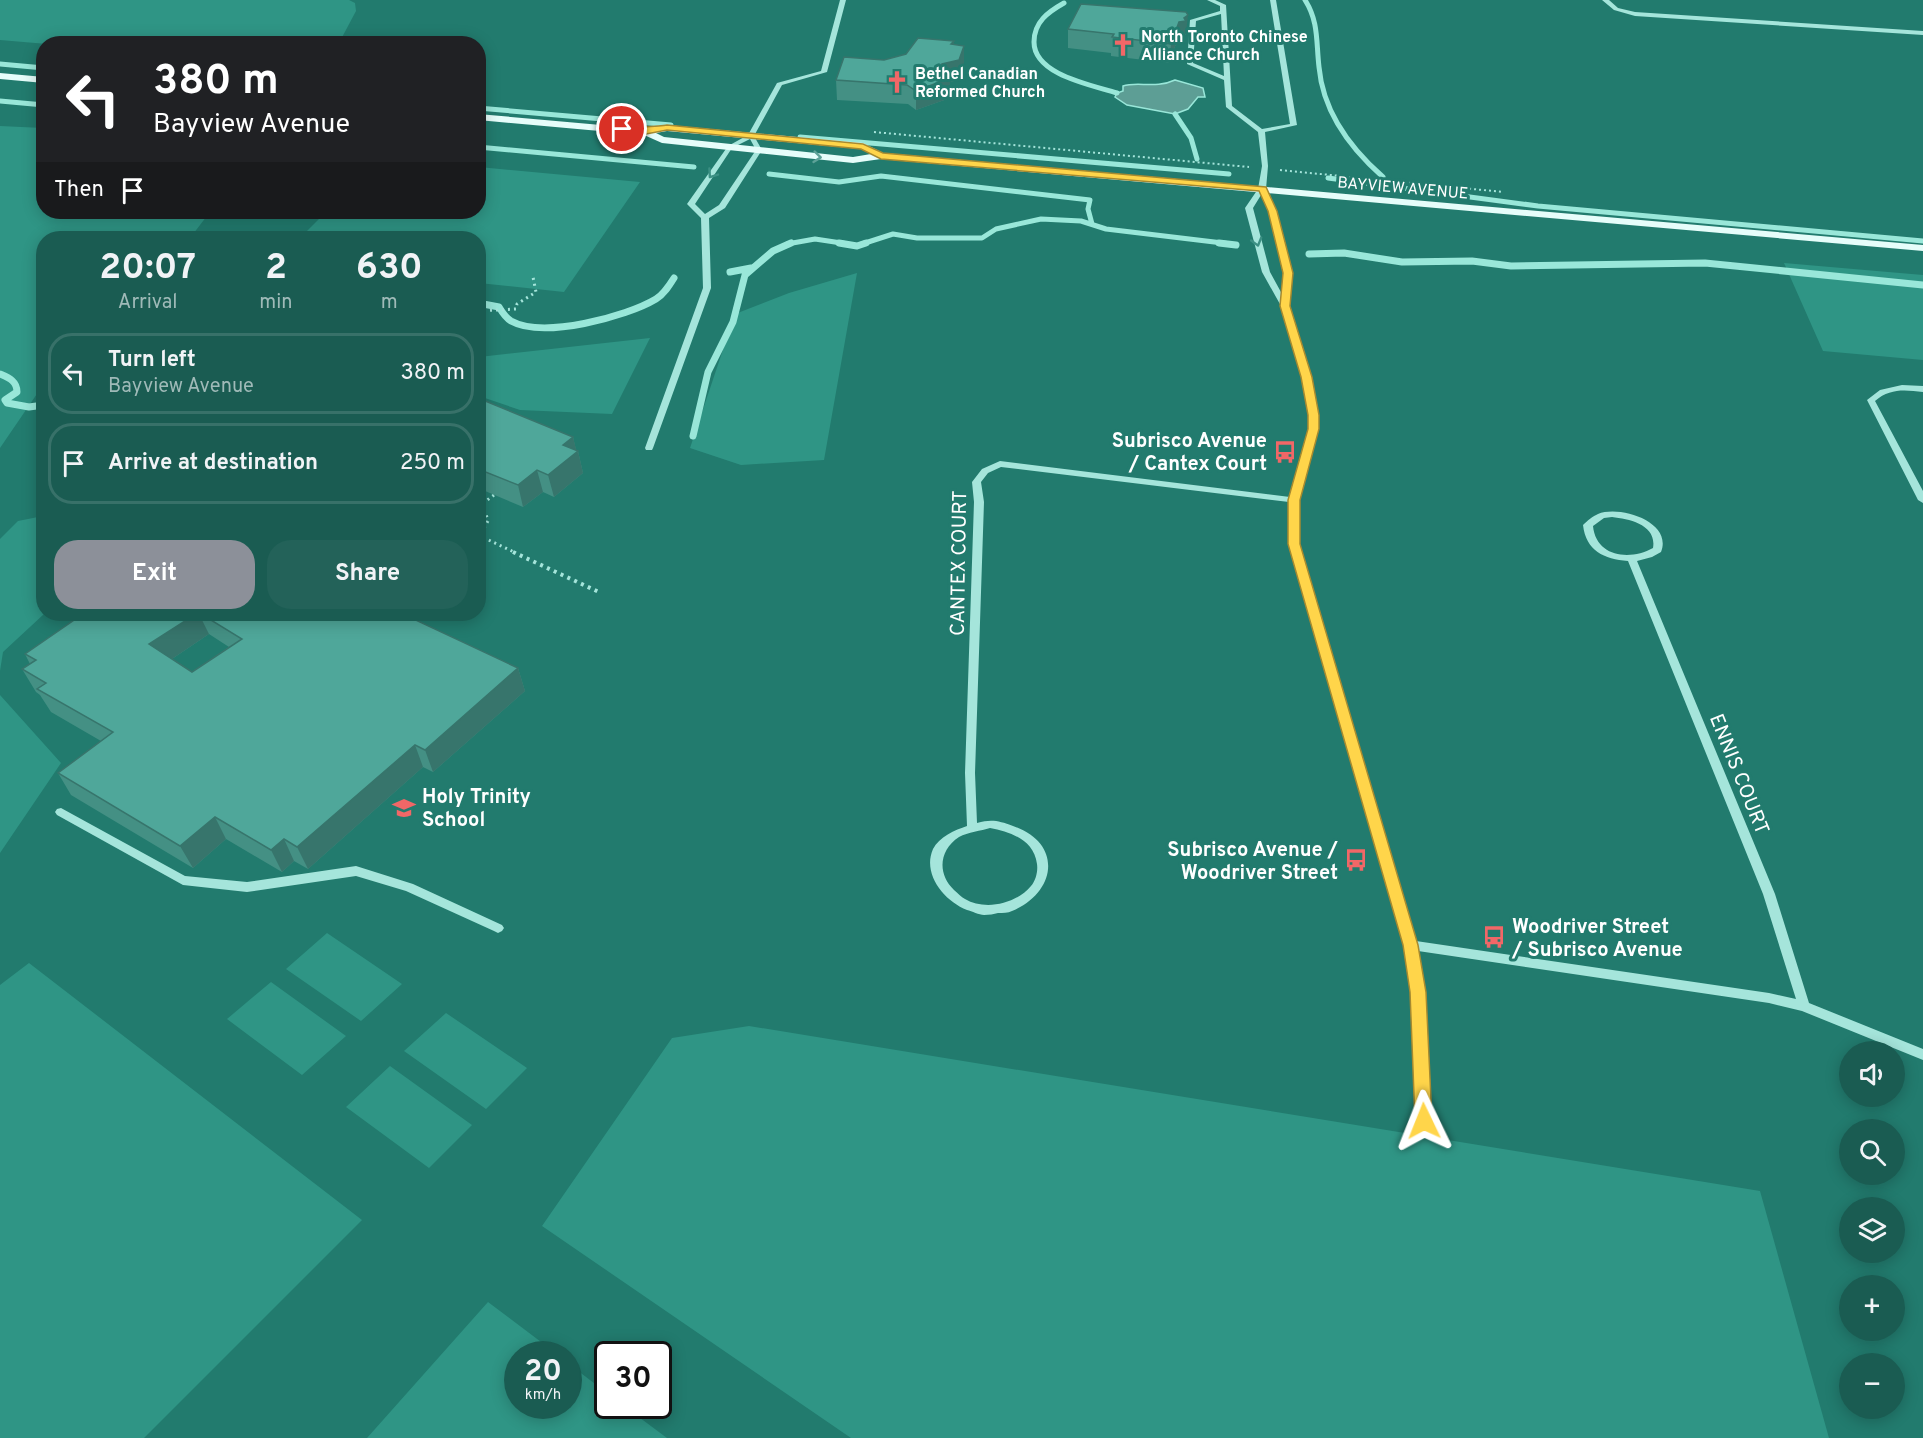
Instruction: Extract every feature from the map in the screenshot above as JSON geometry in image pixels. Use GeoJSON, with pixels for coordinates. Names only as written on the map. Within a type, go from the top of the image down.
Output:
{"type":"FeatureCollection","features":[{"type":"Feature","properties":{"kind":"main road"},"geometry":{"type":"LineString","coordinates":[[0,76],[36,79]]}},
{"type":"Feature","properties":{"kind":"main road","name":"BAYVIEW AVENUE"},"geometry":{"type":"LineString","coordinates":[[486,118],[646,132],[667,128],[863,146],[881,156]]}},
{"type":"Feature","properties":{"kind":"main road","name":"BAYVIEW AVENUE"},"geometry":{"type":"LineString","coordinates":[[646,132],[662,140],[853,160],[881,156],[1923,248]]}},
{"type":"Feature","properties":{"kind":"street"},"geometry":{"type":"LineString","coordinates":[[649,448],[706,288],[705,218],[690,204],[730,147],[751,136],[779,84],[824,72],[843,0]]}},
{"type":"Feature","properties":{"kind":"street"},"geometry":{"type":"LineString","coordinates":[[1210,0],[1223,5],[1229,107],[1261,131],[1265,166],[1262,189],[1249,208],[1266,272],[1285,306],[1306,377],[1313,415],[1314,429],[1294,500],[1294,544],[1411,945],[1418,992],[1424,1121]]}},
{"type":"Feature","properties":{"kind":"street"},"geometry":{"type":"LineString","coordinates":[[1261,131],[1294,124],[1273,0]]}},
{"type":"Feature","properties":{"kind":"street"},"geometry":{"type":"LineString","coordinates":[[1605,0],[1614,9],[1637,14],[1923,33]]}},
{"type":"Feature","properties":{"kind":"street"},"geometry":{"type":"LineString","coordinates":[[1223,12],[1193,20],[1190,64],[1227,79]]}},
{"type":"Feature","properties":{"kind":"street"},"geometry":{"type":"LineString","coordinates":[[705,218],[722,206],[759,150],[751,136]]}},
{"type":"Feature","properties":{"kind":"street"},"geometry":{"type":"LineString","coordinates":[[1262,189],[1272,211],[1288,273],[1285,306]]}},
{"type":"Feature","properties":{"kind":"street"},"geometry":{"type":"LineString","coordinates":[[1923,389],[1892,388],[1879,392],[1871,400],[1923,500]]}},
{"type":"Feature","properties":{"kind":"street","name":"CANTEX COURT"},"geometry":{"type":"LineString","coordinates":[[972,826],[970,773],[979,502],[976,482],[985,471],[1000,464],[1294,500]]}},
{"type":"Feature","properties":{"kind":"street"},"geometry":{"type":"LineString","coordinates":[[1612,514],[1635,518],[1645,523],[1658,537],[1658,550],[1643,558],[1632,559],[1619,557],[1597,547],[1590,540],[1588,525],[1601,516],[1612,514]]}},
{"type":"Feature","properties":{"kind":"street","name":"ENNIS COURT"},"geometry":{"type":"LineString","coordinates":[[1632,559],[1769,894],[1804,1006]]}},
{"type":"Feature","properties":{"kind":"street"},"geometry":{"type":"LineString","coordinates":[[61,812],[183,880],[247,887],[356,871],[409,887],[498,928]]}},
{"type":"Feature","properties":{"kind":"street"},"geometry":{"type":"LineString","coordinates":[[990,824],[1007,827],[1023,834],[1035,845],[1042,858],[1043,873],[1037,887],[1026,899],[1010,907],[991,910],[974,908],[958,902],[946,892],[936,873],[937,854],[945,842],[957,832],[972,826],[990,824]]}},
{"type":"Feature","properties":{"kind":"street"},"geometry":{"type":"LineString","coordinates":[[1411,945],[1769,998],[1804,1006],[1923,1055]]}},
{"type":"Feature","properties":{"kind":"path"},"geometry":{"type":"LineString","coordinates":[[870,132],[1258,168]]}},
{"type":"Feature","properties":{"kind":"path"},"geometry":{"type":"LineString","coordinates":[[1269,169],[1512,193]]}},
{"type":"Feature","properties":{"kind":"path"},"geometry":{"type":"LineString","coordinates":[[486,311],[516,309],[517,304],[536,292],[532,277]]}},
{"type":"Feature","properties":{"kind":"path"},"geometry":{"type":"LineString","coordinates":[[486,501],[494,495]]}},
{"type":"Feature","properties":{"kind":"path"},"geometry":{"type":"LineString","coordinates":[[486,512],[490,520],[486,530]]}},
{"type":"Feature","properties":{"kind":"path"},"geometry":{"type":"LineString","coordinates":[[486,539],[601,593]]}},
{"type":"Feature","properties":{"kind":"green space"},"geometry":{"type":"Polygon","coordinates":[[[0,0],[349,0],[355,3],[356,11],[343,36],[36,36],[36,43],[0,40],[0,0]]]}},
{"type":"Feature","properties":{"kind":"green space"},"geometry":{"type":"Polygon","coordinates":[[[0,126],[36,128],[36,219],[205,219],[195,231],[36,231],[36,395],[0,448],[0,126]]]}},
{"type":"Feature","properties":{"kind":"green space"},"geometry":{"type":"Polygon","coordinates":[[[486,168],[640,182],[564,292],[486,284],[486,231],[307,231],[319,219],[486,219],[486,168]]]}},
{"type":"Feature","properties":{"kind":"green space"},"geometry":{"type":"Polygon","coordinates":[[[1784,263],[1923,275],[1923,360],[1823,351],[1784,263]]]}},
{"type":"Feature","properties":{"kind":"green space"},"geometry":{"type":"Polygon","coordinates":[[[857,273],[824,460],[741,465],[690,448],[735,314],[789,293],[857,273]]]}},
{"type":"Feature","properties":{"kind":"green space"},"geometry":{"type":"Polygon","coordinates":[[[650,338],[612,414],[520,410],[486,398],[486,356],[650,338]]]}},
{"type":"Feature","properties":{"kind":"green space"},"geometry":{"type":"Polygon","coordinates":[[[36,517],[36,621],[3,652],[0,671],[0,539],[18,521],[36,517]]]}},
{"type":"Feature","properties":{"kind":"green space"},"geometry":{"type":"Polygon","coordinates":[[[0,695],[61,763],[0,853],[0,695]]]}},
{"type":"Feature","properties":{"kind":"green space"},"geometry":{"type":"Polygon","coordinates":[[[327,933],[402,984],[361,1021],[286,969],[327,933]]]}},
{"type":"Feature","properties":{"kind":"green space"},"geometry":{"type":"Polygon","coordinates":[[[29,963],[362,1220],[144,1438],[0,1438],[0,985],[29,963]]]}},
{"type":"Feature","properties":{"kind":"green space"},"geometry":{"type":"Polygon","coordinates":[[[271,982],[346,1036],[302,1075],[227,1019],[271,982]]]}},
{"type":"Feature","properties":{"kind":"green space"},"geometry":{"type":"Polygon","coordinates":[[[446,1013],[527,1068],[486,1109],[404,1051],[446,1013]]]}},
{"type":"Feature","properties":{"kind":"green space"},"geometry":{"type":"Polygon","coordinates":[[[749,1026],[1760,1191],[1829,1438],[851,1438],[542,1226],[672,1038],[749,1026]]]}},
{"type":"Feature","properties":{"kind":"green space"},"geometry":{"type":"Polygon","coordinates":[[[390,1066],[472,1125],[429,1168],[346,1107],[390,1066]]]}},
{"type":"Feature","properties":{"kind":"green space"},"geometry":{"type":"Polygon","coordinates":[[[488,1302],[540,1341],[504,1341],[504,1419],[582,1419],[582,1374],[594,1383],[594,1419],[641,1419],[667,1438],[367,1438],[488,1302]]]}},
{"type":"Feature","properties":{"kind":"water"},"geometry":{"type":"Polygon","coordinates":[[[1175,80],[1203,88],[1205,97],[1198,97],[1188,109],[1175,114],[1127,105],[1115,97],[1117,93],[1123,91],[1123,86],[1154,85],[1175,80]]]}},
{"type":"Feature","properties":{"kind":"building"},"geometry":{"type":"Polygon","coordinates":[[[1081,4],[1186,12],[1188,15],[1184,18],[1186,21],[1179,22],[1171,44],[1068,29],[1081,4]]]}},
{"type":"Feature","properties":{"kind":"building"},"geometry":{"type":"Polygon","coordinates":[[[918,38],[954,41],[951,44],[964,46],[959,60],[942,64],[936,73],[950,78],[916,91],[907,85],[836,80],[844,57],[884,60],[906,54],[918,38]]]}},
{"type":"Feature","properties":{"kind":"building"},"geometry":{"type":"Polygon","coordinates":[[[486,401],[573,437],[563,445],[578,451],[548,475],[537,470],[518,485],[486,472],[486,401]]]}},
{"type":"Feature","properties":{"kind":"building"},"geometry":{"type":"Polygon","coordinates":[[[73,621],[185,621],[149,644],[192,672],[242,639],[212,621],[418,621],[518,668],[425,750],[415,745],[297,847],[284,839],[271,850],[215,817],[180,846],[58,773],[113,732],[37,689],[46,683],[22,669],[36,660],[25,654],[73,621]]]}},
{"type":"Feature","properties":{"kind":"waterway"},"geometry":{"type":"LineString","coordinates":[[1305,0],[1315,24],[1322,83],[1332,114],[1349,141],[1383,177]]}},
{"type":"Feature","properties":{"kind":"waterway"},"geometry":{"type":"LineString","coordinates":[[1064,3],[1047,14],[1039,23],[1034,42],[1037,53],[1043,63],[1054,71],[1080,82],[1117,93]]}},
{"type":"Feature","properties":{"kind":"waterway"},"geometry":{"type":"LineString","coordinates":[[0,64],[36,67]]}},
{"type":"Feature","properties":{"kind":"waterway"},"geometry":{"type":"LineString","coordinates":[[0,101],[36,104]]}},
{"type":"Feature","properties":{"kind":"waterway"},"geometry":{"type":"LineString","coordinates":[[486,109],[671,125]]}},
{"type":"Feature","properties":{"kind":"waterway"},"geometry":{"type":"LineString","coordinates":[[1175,114],[1191,138],[1197,159]]}},
{"type":"Feature","properties":{"kind":"waterway"},"geometry":{"type":"LineString","coordinates":[[800,137],[1229,174]]}},
{"type":"Feature","properties":{"kind":"waterway"},"geometry":{"type":"LineString","coordinates":[[486,148],[694,167]]}},
{"type":"Feature","properties":{"kind":"waterway"},"geometry":{"type":"LineString","coordinates":[[769,174],[839,182],[881,176],[1090,200],[1088,209],[1092,224]]}},
{"type":"Feature","properties":{"kind":"waterway"},"geometry":{"type":"LineString","coordinates":[[1328,178],[1538,206],[1923,241]]}},
{"type":"Feature","properties":{"kind":"waterway"},"geometry":{"type":"LineString","coordinates":[[862,244],[893,234],[917,238],[982,238],[996,229],[1041,219],[1081,221],[1106,229],[1231,244]]}},
{"type":"Feature","properties":{"kind":"waterway"},"geometry":{"type":"LineString","coordinates":[[790,243],[815,239],[848,244]]}},
{"type":"Feature","properties":{"kind":"waterway"},"geometry":{"type":"LineString","coordinates":[[693,436],[708,372],[733,322],[745,275],[773,251],[790,243]]}},
{"type":"Feature","properties":{"kind":"waterway"},"geometry":{"type":"LineString","coordinates":[[839,243],[857,246],[866,243]]}},
{"type":"Feature","properties":{"kind":"waterway"},"geometry":{"type":"LineString","coordinates":[[1219,243],[1236,245]]}},
{"type":"Feature","properties":{"kind":"waterway"},"geometry":{"type":"LineString","coordinates":[[1309,254],[1344,253],[1402,262],[1472,261],[1511,266],[1705,263],[1923,285]]}},
{"type":"Feature","properties":{"kind":"waterway"},"geometry":{"type":"LineString","coordinates":[[730,272],[751,268]]}},
{"type":"Feature","properties":{"kind":"waterway"},"geometry":{"type":"LineString","coordinates":[[486,305],[499,307],[509,320],[525,326],[563,327],[605,319],[642,306],[661,295],[674,278]]}},
{"type":"Feature","properties":{"kind":"waterway"},"geometry":{"type":"LineString","coordinates":[[0,374],[12,380],[17,388],[17,392],[5,400],[7,403],[36,406]]}},
{"type":"Feature","properties":{"kind":"place","name":"North Toronto Chinese Alliance Church"},"geometry":{"type":"Point","coordinates":[1123,45]}},
{"type":"Feature","properties":{"kind":"place","name":"Bethel Canadian Reformed Church"},"geometry":{"type":"Point","coordinates":[897,82]}},
{"type":"Feature","properties":{"kind":"place","name":"Subrisco Avenue / Cantex Court"},"geometry":{"type":"Point","coordinates":[1285,452]}},
{"type":"Feature","properties":{"kind":"place","name":"Holy Trinity School"},"geometry":{"type":"Point","coordinates":[404,808]}},
{"type":"Feature","properties":{"kind":"place","name":"Subrisco Avenue / Woodriver Street"},"geometry":{"type":"Point","coordinates":[1356,860]}},
{"type":"Feature","properties":{"kind":"place","name":"Woodriver Street / Subrisco Avenue"},"geometry":{"type":"Point","coordinates":[1494,937]}},
{"type":"Feature","properties":{"kind":"route"},"geometry":{"type":"LineString","coordinates":[[622,129],[646,132],[667,128],[863,146],[881,156],[1262,189],[1272,211],[1288,273],[1285,306],[1312,402],[1314,429],[1294,500],[1292,517],[1294,544],[1411,945],[1418,992],[1424,1121]]}}]}
